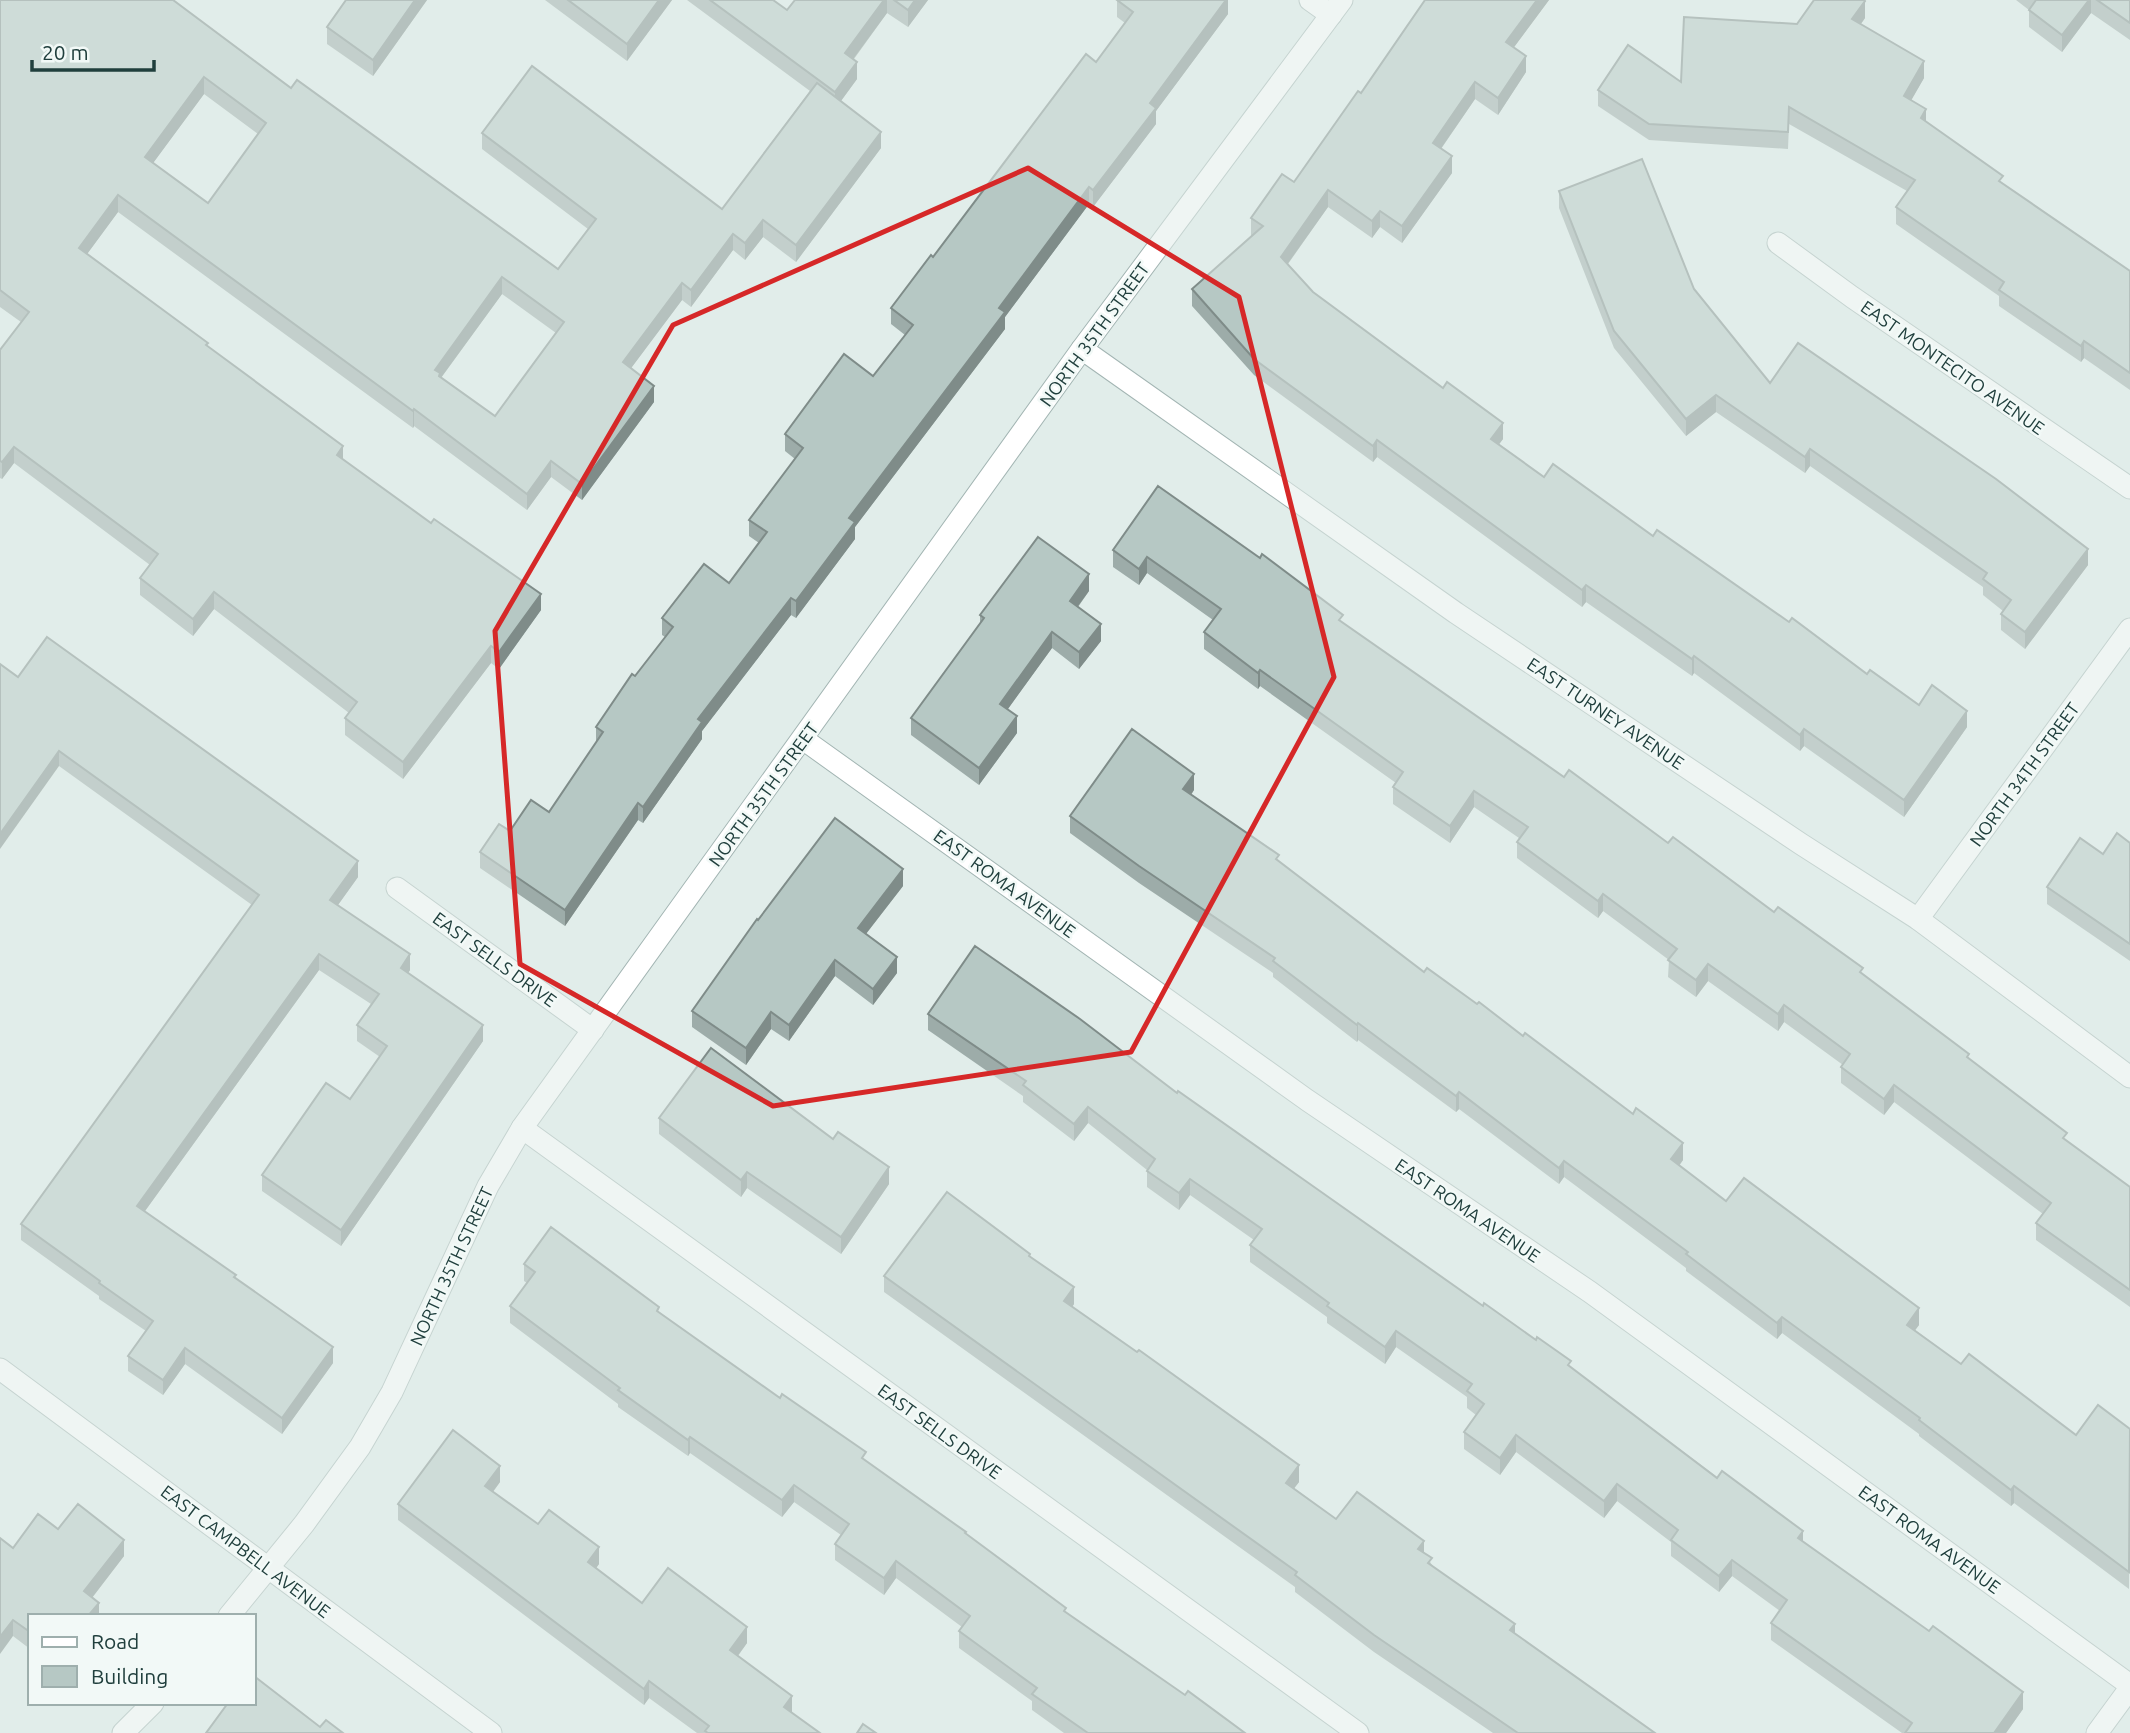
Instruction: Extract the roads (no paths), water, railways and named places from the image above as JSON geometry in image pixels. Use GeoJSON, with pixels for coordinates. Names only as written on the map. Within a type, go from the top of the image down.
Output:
{"type":"FeatureCollection","features":[{"type":"Feature","properties":{"kind":"street"},"geometry":{"type":"LineString","coordinates":[[1310,0],[1337,8]]}},
{"type":"Feature","properties":{"kind":"street","name":"NORTH 35TH STREET"},"geometry":{"type":"LineString","coordinates":[[231,1614],[304,1524],[360,1447],[392,1392],[488,1186],[522,1128],[1082,349],[1337,8]]}},
{"type":"Feature","properties":{"kind":"street","name":"EAST MONTECITO AVENUE"},"geometry":{"type":"LineString","coordinates":[[1778,243],[2130,488]]}},
{"type":"Feature","properties":{"kind":"street","name":"EAST TURNEY AVENUE"},"geometry":{"type":"LineString","coordinates":[[1082,349],[1456,613],[1918,919],[2130,1077]]}},
{"type":"Feature","properties":{"kind":"street","name":"NORTH 34TH STREET"},"geometry":{"type":"LineString","coordinates":[[1918,919],[2130,629]]}},
{"type":"Feature","properties":{"kind":"street","name":"EAST ROMA AVENUE"},"geometry":{"type":"LineString","coordinates":[[803,739],[1307,1101],[1590,1292],[2130,1686]]}},
{"type":"Feature","properties":{"kind":"street","name":"EAST SELLS DRIVE"},"geometry":{"type":"LineString","coordinates":[[397,888],[593,1030]]}},
{"type":"Feature","properties":{"kind":"street","name":"EAST SELLS DRIVE"},"geometry":{"type":"LineString","coordinates":[[522,1128],[1358,1733]]}},
{"type":"Feature","properties":{"kind":"street","name":"EAST CAMPBELL AVENUE"},"geometry":{"type":"LineString","coordinates":[[0,1369],[491,1733]]}},
{"type":"Feature","properties":{"kind":"street"},"geometry":{"type":"LineString","coordinates":[[2097,1733],[2130,1686]]}},
{"type":"Feature","properties":{"kind":"street"},"geometry":{"type":"LineString","coordinates":[[123,1733],[151,1705]]}}]}
